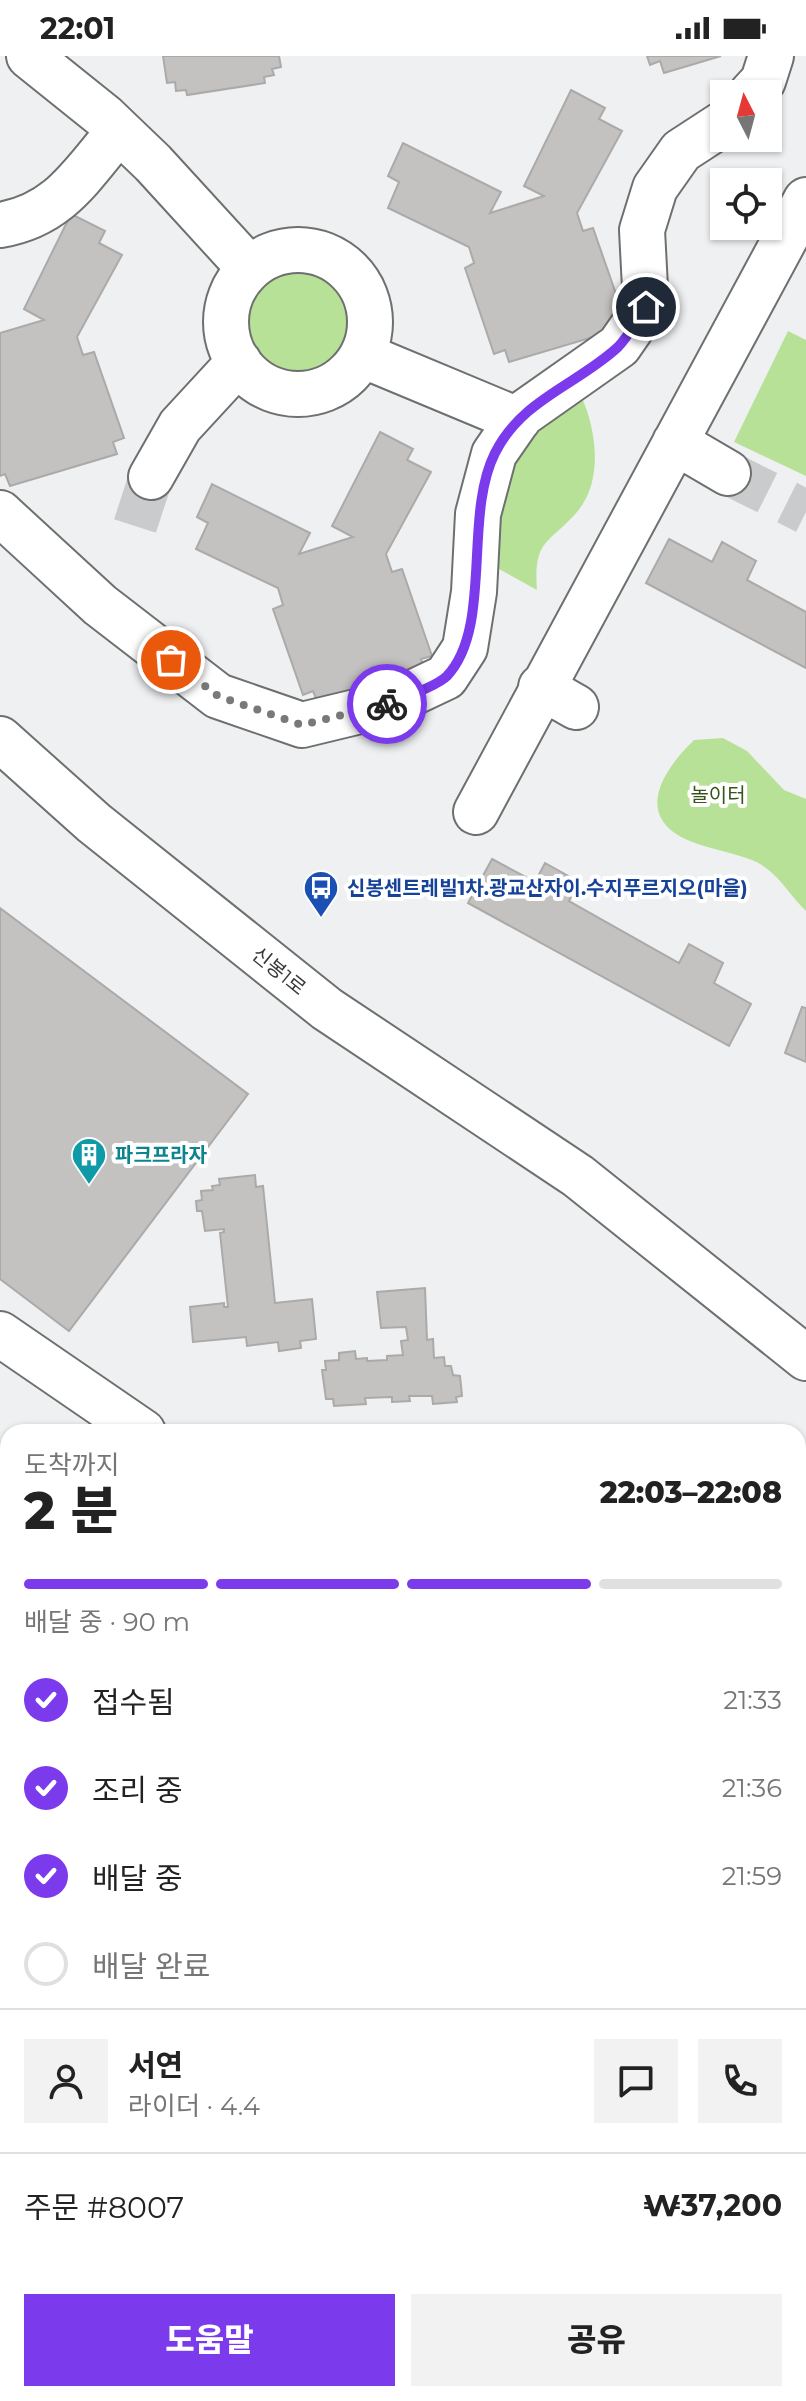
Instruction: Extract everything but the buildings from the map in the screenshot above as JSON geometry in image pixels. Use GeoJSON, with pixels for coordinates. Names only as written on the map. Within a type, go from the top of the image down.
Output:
{"type":"FeatureCollection","features":[{"type":"Feature","properties":{"kind":"street"},"geometry":{"type":"LineString","coordinates":[[29,56],[73,90],[153,163],[249,268]]}},
{"type":"Feature","properties":{"kind":"street"},"geometry":{"type":"LineString","coordinates":[[763,80],[771,56]]}},
{"type":"Feature","properties":{"kind":"street"},"geometry":{"type":"LineString","coordinates":[[0,225],[23,221],[58,202],[119,131]]}},
{"type":"Feature","properties":{"kind":"street"},"geometry":{"type":"LineString","coordinates":[[0,513],[100,605],[218,696],[302,725],[389,704],[446,677],[465,648],[474,592],[478,514],[494,454],[521,415],[619,346],[646,307],[642,230],[655,188],[681,151],[710,132]]}},
{"type":"Feature","properties":{"kind":"street"},"geometry":{"type":"LineString","coordinates":[[476,812],[559,697],[675,442],[806,200]]}},
{"type":"Feature","properties":{"kind":"street"},"geometry":{"type":"LineString","coordinates":[[295,249],[320,253],[342,264],[359,283],[369,306],[370,331],[362,355],[347,375],[328,388],[306,394],[283,393],[262,385],[244,371],[231,352],[226,330],[227,308],[235,286],[249,268],[270,255],[295,249]]}},
{"type":"Feature","properties":{"kind":"street"},"geometry":{"type":"LineString","coordinates":[[362,355],[518,420]]}},
{"type":"Feature","properties":{"kind":"street"},"geometry":{"type":"LineString","coordinates":[[151,477],[180,426],[239,362]]}},
{"type":"Feature","properties":{"kind":"street"},"geometry":{"type":"LineString","coordinates":[[675,442],[728,473]]}},
{"type":"Feature","properties":{"kind":"street","name":"신봉1로"},"geometry":{"type":"LineString","coordinates":[[0,739],[94,823],[327,1009],[578,1176],[806,1358]]}},
{"type":"Feature","properties":{"kind":"street"},"geometry":{"type":"LineString","coordinates":[[0,1334],[131,1424]]}},
{"type":"Feature","properties":{"kind":"green space"},"geometry":{"type":"Polygon","coordinates":[[[298,255],[324,260],[346,275],[361,297],[366,323],[361,349],[346,371],[324,386],[298,391],[272,386],[250,371],[235,349],[230,323],[235,297],[250,275],[272,260],[298,255]]]}},
{"type":"Feature","properties":{"kind":"green space"},"geometry":{"type":"Polygon","coordinates":[[[788,331],[806,340],[806,476],[734,442],[788,331]]]}},
{"type":"Feature","properties":{"kind":"green space"},"geometry":{"type":"Polygon","coordinates":[[[582,398],[594,441],[591,486],[577,512],[541,551],[536,573],[537,590],[490,564],[496,506],[515,459],[551,418],[582,398]]]}},
{"type":"Feature","properties":{"kind":"green space","name":"놀이터"},"geometry":{"type":"Polygon","coordinates":[[[723,738],[747,751],[784,790],[806,799],[806,911],[776,876],[761,865],[681,837],[659,815],[657,802],[660,788],[674,762],[694,740],[723,738]]]}},
{"type":"Feature","properties":{"kind":"tunnel"},"geometry":{"type":"LineString","coordinates":[[728,473],[806,512]]}},
{"type":"Feature","properties":{"kind":"tunnel"},"geometry":{"type":"LineString","coordinates":[[135,526],[151,477]]}},
{"type":"Feature","properties":{"kind":"way so far"},"geometry":{"type":"LineString","coordinates":[[171,660],[218,696],[302,725],[387,704]]}},
{"type":"Feature","properties":{"kind":"place","name":"신봉센트레빌1차.광교산자이.수지푸르지오(마을)"},"geometry":{"type":"Point","coordinates":[321,919]}},
{"type":"Feature","properties":{"kind":"place","name":"파크프라자"},"geometry":{"type":"Point","coordinates":[89,1186]}},
{"type":"Feature","properties":{"kind":"route"},"geometry":{"type":"LineString","coordinates":[[387,704],[446,677],[465,648],[474,592],[478,514],[494,454],[521,415],[619,346],[646,307]]}}]}
